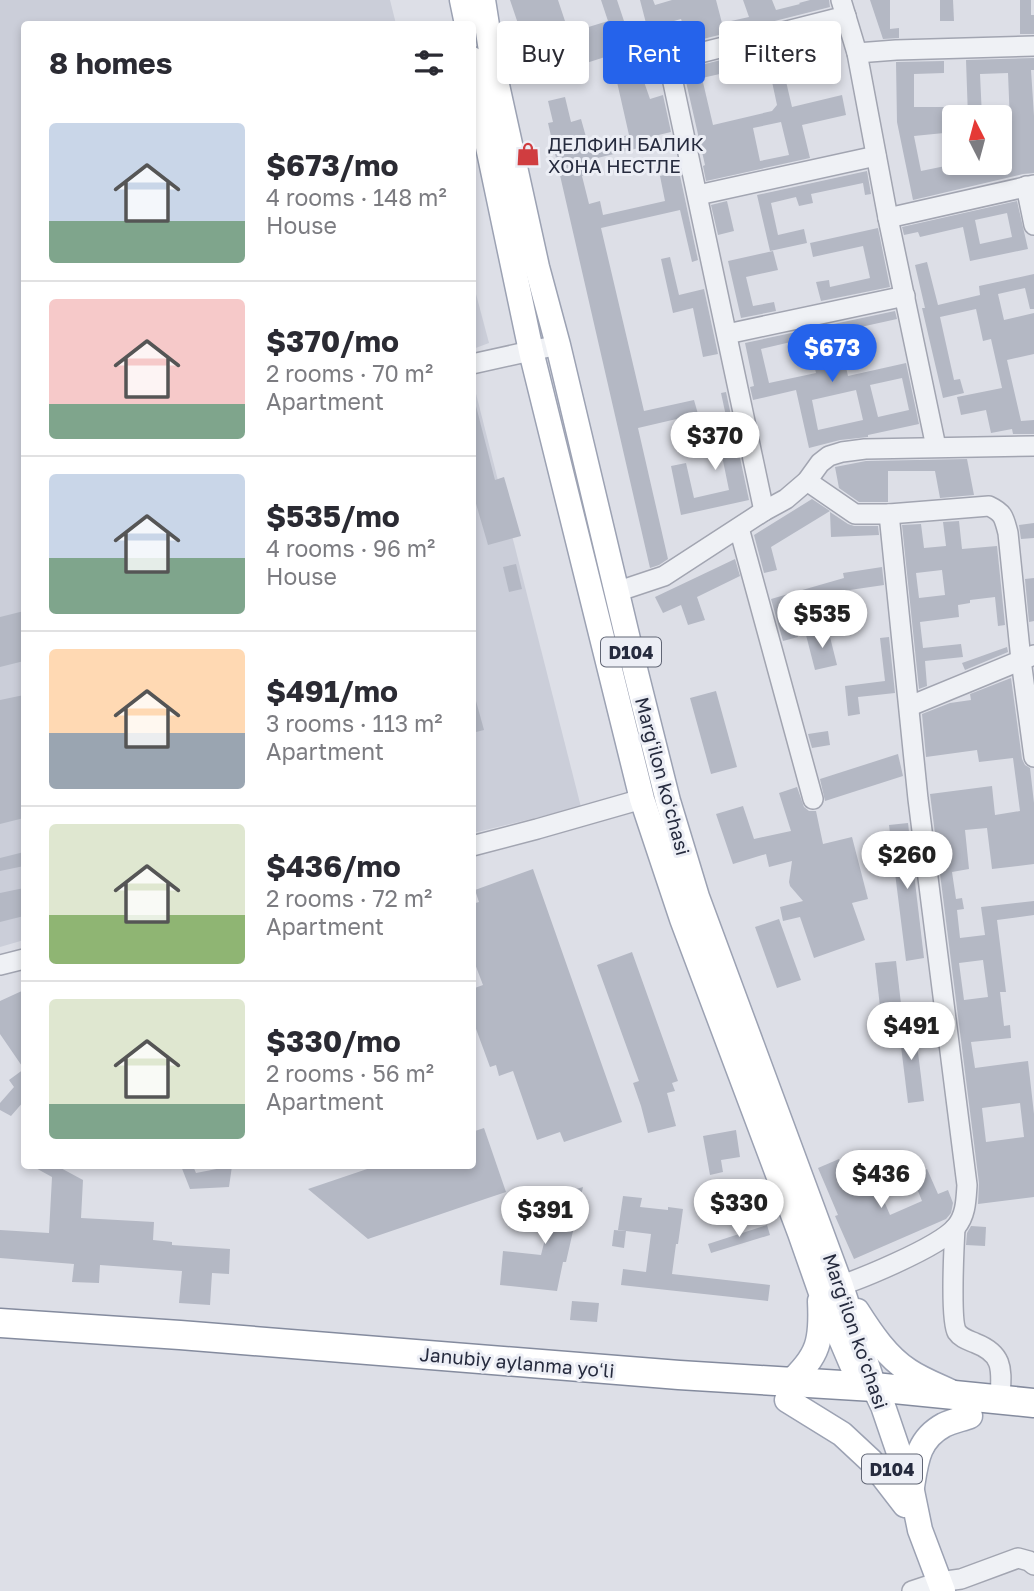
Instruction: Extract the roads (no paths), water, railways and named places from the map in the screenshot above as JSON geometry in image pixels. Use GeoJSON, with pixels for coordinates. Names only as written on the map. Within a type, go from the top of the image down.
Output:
{"type":"FeatureCollection","features":[{"type":"Feature","properties":{"kind":"highway","name":"Janubiy aylanma yoʻli"},"geometry":{"type":"LineString","coordinates":[[0,1322],[180,1335],[788,1391]]}},
{"type":"Feature","properties":{"kind":"highway","name":"Janubiy aylanma yoʻli"},"geometry":{"type":"LineString","coordinates":[[0,1340],[872,1396],[966,1407],[1034,1419]]}},
{"type":"Feature","properties":{"kind":"highway","name":"Janubiy aylanma yoʻli"},"geometry":{"type":"LineString","coordinates":[[966,1407],[1000,1401],[1034,1403]]}},
{"type":"Feature","properties":{"kind":"main road"},"geometry":{"type":"LineString","coordinates":[[462,0],[466,21]]}},
{"type":"Feature","properties":{"kind":"main road","name":"Margʻilon koʻchasi"},"geometry":{"type":"LineString","coordinates":[[482,0],[537,267],[668,801],[697,897],[830,1288],[872,1396],[908,1498],[913,1521],[920,1530],[941,1586]]}},
{"type":"Feature","properties":{"kind":"main road","name":"Margʻilon koʻchasi"},"geometry":{"type":"LineString","coordinates":[[476,82],[531,351],[642,799],[687,932],[800,1233],[830,1288]]}},
{"type":"Feature","properties":{"kind":"main road"},"geometry":{"type":"LineString","coordinates":[[830,1288],[887,1352],[907,1370],[966,1407],[928,1438],[916,1457],[908,1498],[842,1434],[788,1391],[814,1355],[830,1288]]}},
{"type":"Feature","properties":{"kind":"street"},"geometry":{"type":"LineString","coordinates":[[764,512],[671,73],[675,63],[684,57],[843,8],[858,53],[888,219],[936,447]]}},
{"type":"Feature","properties":{"kind":"street"},"geometry":{"type":"LineString","coordinates":[[858,53],[1034,46]]}},
{"type":"Feature","properties":{"kind":"street"},"geometry":{"type":"LineString","coordinates":[[698,195],[876,156]]}},
{"type":"Feature","properties":{"kind":"street"},"geometry":{"type":"LineString","coordinates":[[888,219],[1030,186],[1034,225]]}},
{"type":"Feature","properties":{"kind":"street"},"geometry":{"type":"LineString","coordinates":[[727,334],[905,296]]}},
{"type":"Feature","properties":{"kind":"street"},"geometry":{"type":"LineString","coordinates":[[476,363],[558,345]]}},
{"type":"Feature","properties":{"kind":"street"},"geometry":{"type":"LineString","coordinates":[[616,592],[664,576],[786,499],[807,481],[820,463],[829,456],[865,449],[1034,446]]}},
{"type":"Feature","properties":{"kind":"street"},"geometry":{"type":"LineString","coordinates":[[807,481],[855,514],[989,506],[999,510],[1004,516],[1027,658],[1034,757]]}},
{"type":"Feature","properties":{"kind":"street"},"geometry":{"type":"LineString","coordinates":[[889,514],[920,813],[967,1185],[965,1207],[955,1228],[955,1329],[995,1355],[1001,1365],[1000,1401]]}},
{"type":"Feature","properties":{"kind":"street"},"geometry":{"type":"LineString","coordinates":[[739,528],[813,799]]}},
{"type":"Feature","properties":{"kind":"street"},"geometry":{"type":"LineString","coordinates":[[910,706],[1027,658]]}},
{"type":"Feature","properties":{"kind":"street"},"geometry":{"type":"LineString","coordinates":[[476,845],[642,799]]}},
{"type":"Feature","properties":{"kind":"street"},"geometry":{"type":"LineString","coordinates":[[0,965],[21,960]]}},
{"type":"Feature","properties":{"kind":"street"},"geometry":{"type":"LineString","coordinates":[[830,1288],[906,1258],[955,1228]]}},
{"type":"Feature","properties":{"kind":"street"},"geometry":{"type":"LineString","coordinates":[[912,1591],[941,1586],[1018,1558],[1034,1565]]}},
{"type":"Feature","properties":{"kind":"place","name":"ДЕЛФИН БАЛИК ХОНА НЕСТЛЕ"},"geometry":{"type":"Point","coordinates":[528,154]}}]}
